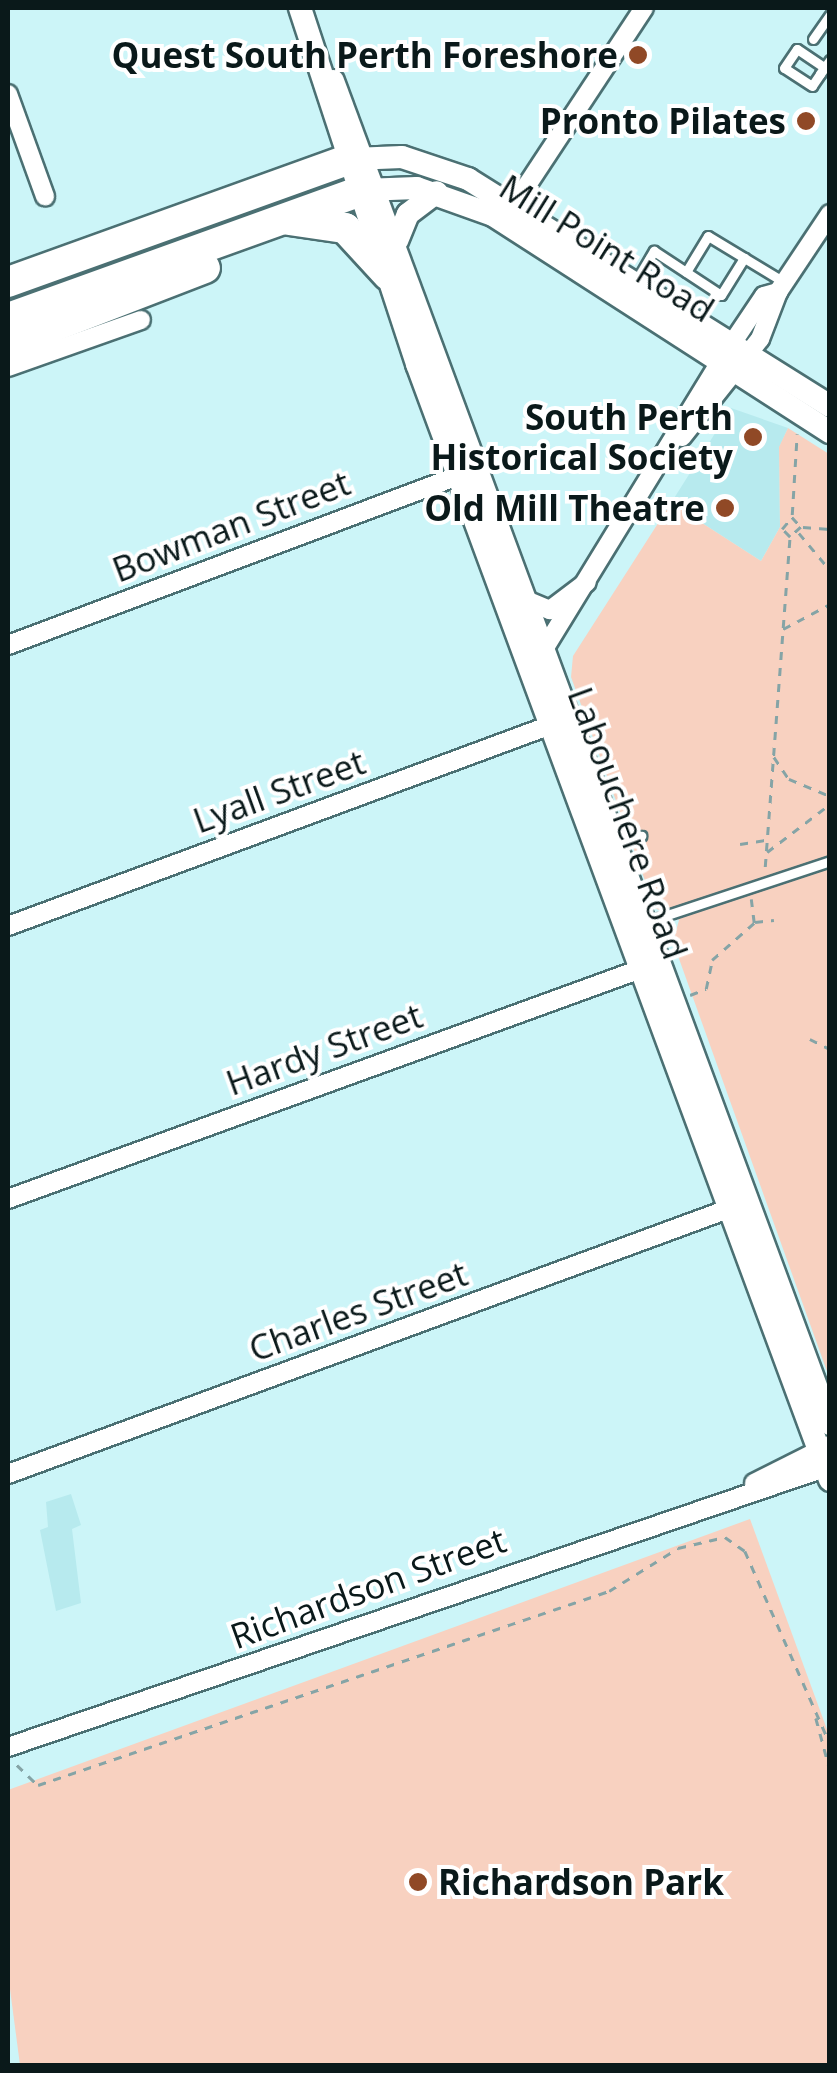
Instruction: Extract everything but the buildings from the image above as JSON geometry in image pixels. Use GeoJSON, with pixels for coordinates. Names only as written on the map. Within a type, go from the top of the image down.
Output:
{"type":"FeatureCollection","features":[{"type":"Feature","properties":{"kind":"highway"},"geometry":{"type":"LineString","coordinates":[[8,282],[356,159]]}},
{"type":"Feature","properties":{"kind":"highway"},"geometry":{"type":"LineString","coordinates":[[9,326],[368,189]]}},
{"type":"Feature","properties":{"kind":"highway"},"geometry":{"type":"LineString","coordinates":[[268,225],[345,228],[388,275]]}},
{"type":"Feature","properties":{"kind":"main road"},"geometry":{"type":"LineString","coordinates":[[300,8],[368,189]]}},
{"type":"Feature","properties":{"kind":"main road","name":"Mill Point Road"},"geometry":{"type":"LineString","coordinates":[[356,159],[444,168],[514,205],[635,282],[830,432]]}},
{"type":"Feature","properties":{"kind":"main road","name":"Mill Point Road"},"geometry":{"type":"LineString","coordinates":[[368,189],[436,192],[534,239],[734,358],[830,406]]}},
{"type":"Feature","properties":{"kind":"main road","name":"Labouchere Road"},"geometry":{"type":"LineString","coordinates":[[368,189],[397,241],[468,472],[526,600],[564,720],[654,964],[830,1424]]}},
{"type":"Feature","properties":{"kind":"main road","name":"Labouchere Road"},"geometry":{"type":"LineString","coordinates":[[368,189],[388,275],[538,639]]}},
{"type":"Feature","properties":{"kind":"main road"},"geometry":{"type":"LineString","coordinates":[[397,241],[408,214],[436,192]]}},
{"type":"Feature","properties":{"kind":"main road","name":"Labouchere Road"},"geometry":{"type":"LineString","coordinates":[[564,720],[631,840],[649,920],[654,964],[730,1208],[826,1462]]}},
{"type":"Feature","properties":{"kind":"street"},"geometry":{"type":"LineString","coordinates":[[514,205],[644,8]]}},
{"type":"Feature","properties":{"kind":"street"},"geometry":{"type":"LineString","coordinates":[[8,94],[45,196]]}},
{"type":"Feature","properties":{"kind":"street"},"geometry":{"type":"LineString","coordinates":[[538,639],[588,582],[734,358],[779,307],[781,287],[826,225]]}},
{"type":"Feature","properties":{"kind":"street"},"geometry":{"type":"LineString","coordinates":[[8,367],[141,320]]}},
{"type":"Feature","properties":{"kind":"street","name":"Bowman Street"},"geometry":{"type":"LineString","coordinates":[[8,644],[468,472]]}},
{"type":"Feature","properties":{"kind":"street"},"geometry":{"type":"LineString","coordinates":[[538,639],[588,582]]}},
{"type":"Feature","properties":{"kind":"street","name":"Lyall Street"},"geometry":{"type":"LineString","coordinates":[[8,926],[564,720]]}},
{"type":"Feature","properties":{"kind":"street","name":"Hardy Street"},"geometry":{"type":"LineString","coordinates":[[8,1199],[654,964]]}},
{"type":"Feature","properties":{"kind":"street","name":"Charles Street"},"geometry":{"type":"LineString","coordinates":[[8,1474],[730,1208]]}},
{"type":"Feature","properties":{"kind":"street","name":"Richardson Street"},"geometry":{"type":"LineString","coordinates":[[12,1748],[826,1462]]}},
{"type":"Feature","properties":{"kind":"lane"},"geometry":{"type":"LineString","coordinates":[[813,39],[830,14]]}},
{"type":"Feature","properties":{"kind":"lane"},"geometry":{"type":"LineString","coordinates":[[830,61],[820,74],[812,86],[784,68],[797,50],[811,58],[825,68],[830,61]]}},
{"type":"Feature","properties":{"kind":"lane"},"geometry":{"type":"LineString","coordinates":[[686,272],[708,236],[781,287]]}},
{"type":"Feature","properties":{"kind":"lane"},"geometry":{"type":"LineString","coordinates":[[635,282],[654,252],[721,295],[744,258]]}},
{"type":"Feature","properties":{"kind":"lane"},"geometry":{"type":"LineString","coordinates":[[649,920],[830,861]]}},
{"type":"Feature","properties":{"kind":"path"},"geometry":{"type":"LineString","coordinates":[[798,428],[792,517],[801,526],[830,528]]}},
{"type":"Feature","properties":{"kind":"path"},"geometry":{"type":"LineString","coordinates":[[754,922],[750,891],[768,880],[766,840],[790,536],[782,523],[792,517]]}},
{"type":"Feature","properties":{"kind":"path"},"geometry":{"type":"LineString","coordinates":[[799,533],[801,526]]}},
{"type":"Feature","properties":{"kind":"path"},"geometry":{"type":"LineString","coordinates":[[790,536],[799,533]]}},
{"type":"Feature","properties":{"kind":"path"},"geometry":{"type":"LineString","coordinates":[[799,533],[830,570]]}},
{"type":"Feature","properties":{"kind":"path"},"geometry":{"type":"LineString","coordinates":[[782,630],[830,604]]}},
{"type":"Feature","properties":{"kind":"path"},"geometry":{"type":"LineString","coordinates":[[773,756],[789,779],[830,796]]}},
{"type":"Feature","properties":{"kind":"path"},"geometry":{"type":"LineString","coordinates":[[766,853],[830,804]]}},
{"type":"Feature","properties":{"kind":"path"},"geometry":{"type":"LineString","coordinates":[[740,844],[766,840]]}},
{"type":"Feature","properties":{"kind":"path"},"geometry":{"type":"LineString","coordinates":[[689,996],[706,990],[712,960],[754,922],[774,920]]}},
{"type":"Feature","properties":{"kind":"path"},"geometry":{"type":"LineString","coordinates":[[810,1039],[830,1049]]}},
{"type":"Feature","properties":{"kind":"path"},"geometry":{"type":"LineString","coordinates":[[12,1748],[22,1779],[38,1785],[610,1591],[678,1548],[725,1537],[745,1551],[830,1744]]}},
{"type":"Feature","properties":{"kind":"path"},"geometry":{"type":"LineString","coordinates":[[816,1712],[830,1770]]}},
{"type":"Feature","properties":{"kind":"path"},"geometry":{"type":"LineString","coordinates":[[8,2056],[9,2066]]}},
{"type":"Feature","properties":{"kind":"shaded area"},"geometry":{"type":"Polygon","coordinates":[[[731,408],[788,428],[779,448],[780,527],[761,561],[671,503],[731,408]]]}},
{"type":"Feature","properties":{"kind":"shaded area"},"geometry":{"type":"Polygon","coordinates":[[[788,428],[829,454],[829,1377],[673,942],[679,920],[655,908],[571,677],[573,656],[671,503],[761,561],[780,527],[779,447],[788,428]]]}},
{"type":"Feature","properties":{"kind":"shaded area"},"geometry":{"type":"Polygon","coordinates":[[[71,1494],[81,1525],[72,1529],[81,1603],[56,1611],[40,1530],[48,1527],[46,1502],[71,1494]]]}},
{"type":"Feature","properties":{"kind":"shaded area","name":"Richardson Park"},"geometry":{"type":"Polygon","coordinates":[[[750,1519],[829,1735],[829,2065],[20,2065],[8,1974],[8,1790],[750,1519]]]}},
{"type":"Feature","properties":{"kind":"place","name":"Quest South Perth Foreshore"},"geometry":{"type":"Point","coordinates":[638,55]}},
{"type":"Feature","properties":{"kind":"place","name":"Pronto Pilates"},"geometry":{"type":"Point","coordinates":[806,121]}},
{"type":"Feature","properties":{"kind":"place","name":"South Perth Historical Society"},"geometry":{"type":"Point","coordinates":[753,437]}},
{"type":"Feature","properties":{"kind":"place","name":"Old Mill Theatre"},"geometry":{"type":"Point","coordinates":[725,508]}},
{"type":"Feature","properties":{"kind":"place","name":"Richardson Park"},"geometry":{"type":"Point","coordinates":[418,1882]}}]}
